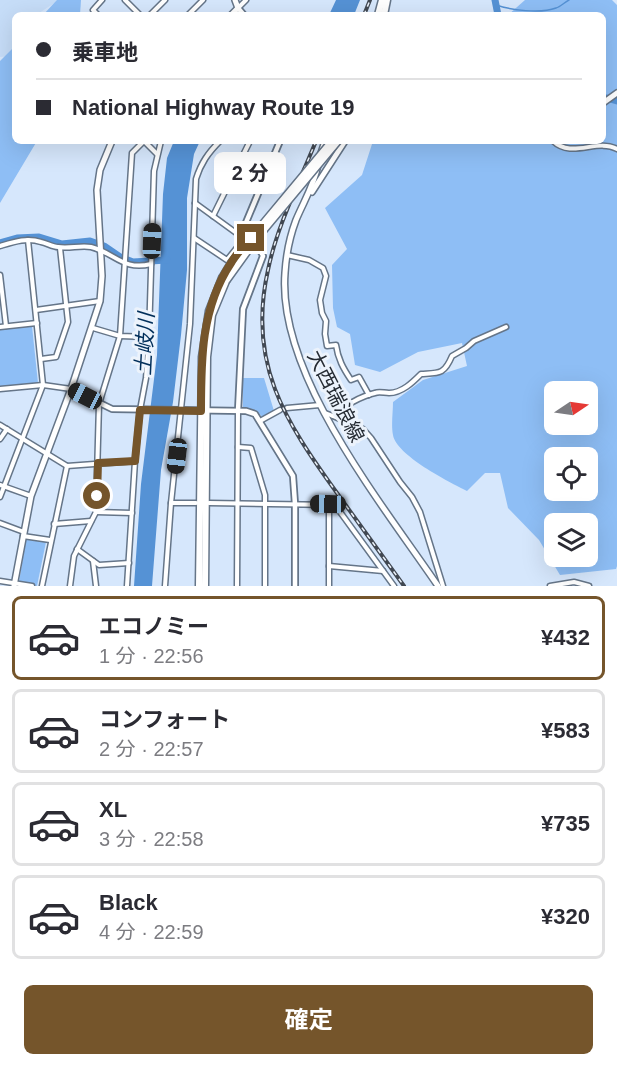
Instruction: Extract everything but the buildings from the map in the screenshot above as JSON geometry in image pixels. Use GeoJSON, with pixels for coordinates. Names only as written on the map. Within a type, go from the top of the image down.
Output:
{"type":"FeatureCollection","features":[{"type":"Feature","properties":{"kind":"highway"},"geometry":{"type":"LineString","coordinates":[[199,586],[204,411],[212,315],[231,262],[329,144]]}},
{"type":"Feature","properties":{"kind":"highway"},"geometry":{"type":"LineString","coordinates":[[224,279],[335,144]]}},
{"type":"Feature","properties":{"kind":"highway"},"geometry":{"type":"LineString","coordinates":[[204,411],[205,586]]}},
{"type":"Feature","properties":{"kind":"main road"},"geometry":{"type":"LineString","coordinates":[[234,12],[238,8],[235,0]]}},
{"type":"Feature","properties":{"kind":"main road"},"geometry":{"type":"LineString","coordinates":[[14,585],[31,496],[93,328],[100,301],[102,276],[97,190],[100,170],[111,144]]}},
{"type":"Feature","properties":{"kind":"main road"},"geometry":{"type":"LineString","coordinates":[[308,197],[324,144]]}},
{"type":"Feature","properties":{"kind":"main road"},"geometry":{"type":"LineString","coordinates":[[308,197],[343,144]]}},
{"type":"Feature","properties":{"kind":"main road"},"geometry":{"type":"LineString","coordinates":[[321,152],[331,158],[334,157]]}},
{"type":"Feature","properties":{"kind":"main road","name":"大西瑞浪線"},"geometry":{"type":"LineString","coordinates":[[308,197],[296,221],[287,255],[284,287],[288,326],[323,413],[357,467],[440,586]]}},
{"type":"Feature","properties":{"kind":"street"},"geometry":{"type":"LineString","coordinates":[[93,10],[102,0]]}},
{"type":"Feature","properties":{"kind":"street"},"geometry":{"type":"LineString","coordinates":[[125,0],[137,12]]}},
{"type":"Feature","properties":{"kind":"street"},"geometry":{"type":"LineString","coordinates":[[153,12],[164,0]]}},
{"type":"Feature","properties":{"kind":"street"},"geometry":{"type":"LineString","coordinates":[[192,12],[203,0]]}},
{"type":"Feature","properties":{"kind":"street"},"geometry":{"type":"LineString","coordinates":[[241,12],[238,8],[246,0]]}},
{"type":"Feature","properties":{"kind":"street"},"geometry":{"type":"LineString","coordinates":[[70,586],[74,556],[96,512],[99,404],[120,336],[132,153],[141,144]]}},
{"type":"Feature","properties":{"kind":"street"},"geometry":{"type":"LineString","coordinates":[[147,144],[157,154]]}},
{"type":"Feature","properties":{"kind":"street"},"geometry":{"type":"LineString","coordinates":[[127,586],[135,461],[149,337],[154,171],[160,144]]}},
{"type":"Feature","properties":{"kind":"street"},"geometry":{"type":"LineString","coordinates":[[165,586],[171,503],[190,324],[196,179],[201,164],[217,144]]}},
{"type":"Feature","properties":{"kind":"street"},"geometry":{"type":"LineString","coordinates":[[213,216],[248,144]]}},
{"type":"Feature","properties":{"kind":"street"},"geometry":{"type":"LineString","coordinates":[[193,237],[227,260],[243,237],[279,144]]}},
{"type":"Feature","properties":{"kind":"street"},"geometry":{"type":"LineString","coordinates":[[558,144],[565,148],[583,149],[607,145],[617,149]]}},
{"type":"Feature","properties":{"kind":"street"},"geometry":{"type":"LineString","coordinates":[[194,203],[261,250],[263,256],[243,309],[238,411],[237,586]]}},
{"type":"Feature","properties":{"kind":"street"},"geometry":{"type":"LineString","coordinates":[[0,246],[28,240],[39,241],[60,248],[88,247],[101,251],[125,265],[141,267],[151,264]]}},
{"type":"Feature","properties":{"kind":"street"},"geometry":{"type":"LineString","coordinates":[[0,498],[2,485],[24,438],[44,385],[28,240]]}},
{"type":"Feature","properties":{"kind":"street"},"geometry":{"type":"LineString","coordinates":[[41,359],[56,357],[68,322],[60,248]]}},
{"type":"Feature","properties":{"kind":"street"},"geometry":{"type":"LineString","coordinates":[[287,255],[309,260],[323,268],[326,276],[320,300],[326,321],[327,346],[336,345],[342,369],[351,380],[359,376],[369,395]]}},
{"type":"Feature","properties":{"kind":"street"},"geometry":{"type":"LineString","coordinates":[[0,275],[2,311],[6,326]]}},
{"type":"Feature","properties":{"kind":"street"},"geometry":{"type":"LineString","coordinates":[[36,310],[100,301]]}},
{"type":"Feature","properties":{"kind":"street"},"geometry":{"type":"LineString","coordinates":[[0,327],[37,323]]}},
{"type":"Feature","properties":{"kind":"street"},"geometry":{"type":"LineString","coordinates":[[333,416],[342,408],[376,392],[394,392],[416,381],[421,375],[430,375],[443,370],[448,366],[452,356],[472,342],[506,327]]}},
{"type":"Feature","properties":{"kind":"street"},"geometry":{"type":"LineString","coordinates":[[93,328],[120,336],[149,337]]}},
{"type":"Feature","properties":{"kind":"street"},"geometry":{"type":"LineString","coordinates":[[0,389],[44,385],[71,389],[112,409],[251,412],[260,421],[290,468],[295,485],[295,586]]}},
{"type":"Feature","properties":{"kind":"street"},"geometry":{"type":"LineString","coordinates":[[287,408],[320,405]]}},
{"type":"Feature","properties":{"kind":"street"},"geometry":{"type":"LineString","coordinates":[[260,421],[280,410]]}},
{"type":"Feature","properties":{"kind":"street"},"geometry":{"type":"LineString","coordinates":[[323,413],[363,429],[412,497],[420,512],[440,586]]}},
{"type":"Feature","properties":{"kind":"street"},"geometry":{"type":"LineString","coordinates":[[0,425],[67,465],[135,461]]}},
{"type":"Feature","properties":{"kind":"street"},"geometry":{"type":"LineString","coordinates":[[0,439],[7,429]]}},
{"type":"Feature","properties":{"kind":"street"},"geometry":{"type":"LineString","coordinates":[[238,447],[251,448],[265,495],[265,586]]}},
{"type":"Feature","properties":{"kind":"street"},"geometry":{"type":"LineString","coordinates":[[42,586],[67,465]]}},
{"type":"Feature","properties":{"kind":"street"},"geometry":{"type":"LineString","coordinates":[[2,485],[31,496]]}},
{"type":"Feature","properties":{"kind":"street"},"geometry":{"type":"LineString","coordinates":[[171,503],[196,503]]}},
{"type":"Feature","properties":{"kind":"street"},"geometry":{"type":"LineString","coordinates":[[209,503],[335,505],[394,586]]}},
{"type":"Feature","properties":{"kind":"street"},"geometry":{"type":"LineString","coordinates":[[328,504],[329,586]]}},
{"type":"Feature","properties":{"kind":"street"},"geometry":{"type":"LineString","coordinates":[[96,512],[132,513]]}},
{"type":"Feature","properties":{"kind":"street"},"geometry":{"type":"LineString","coordinates":[[53,524],[92,521]]}},
{"type":"Feature","properties":{"kind":"street"},"geometry":{"type":"LineString","coordinates":[[0,523],[23,534],[50,540]]}},
{"type":"Feature","properties":{"kind":"street"},"geometry":{"type":"LineString","coordinates":[[77,549],[99,565],[129,563]]}},
{"type":"Feature","properties":{"kind":"street"},"geometry":{"type":"LineString","coordinates":[[93,561],[96,586]]}},
{"type":"Feature","properties":{"kind":"street"},"geometry":{"type":"LineString","coordinates":[[329,566],[383,571]]}},
{"type":"Feature","properties":{"kind":"street"},"geometry":{"type":"LineString","coordinates":[[0,581],[32,586]]}},
{"type":"Feature","properties":{"kind":"street"},"geometry":{"type":"LineString","coordinates":[[550,586],[565,582],[589,586]]}},
{"type":"Feature","properties":{"kind":"shaded area"},"geometry":{"type":"Polygon","coordinates":[[[0,0],[59,0],[41,12],[12,12],[12,56],[0,57],[0,0]]]}},
{"type":"Feature","properties":{"kind":"shaded area"},"geometry":{"type":"Polygon","coordinates":[[[57,0],[81,0],[80,12],[46,12],[57,0]]]}},
{"type":"Feature","properties":{"kind":"shaded area"},"geometry":{"type":"Polygon","coordinates":[[[336,0],[360,0],[355,12],[330,12],[336,0]]]}},
{"type":"Feature","properties":{"kind":"shaded area"},"geometry":{"type":"Polygon","coordinates":[[[525,0],[612,0],[617,5],[616,569],[560,575],[555,567],[598,567],[598,513],[544,513],[544,548],[539,540],[508,508],[500,473],[485,473],[467,491],[424,467],[396,443],[392,431],[393,402],[423,380],[467,366],[462,343],[418,352],[380,372],[355,365],[350,334],[337,327],[333,308],[332,265],[347,249],[325,208],[362,175],[372,144],[606,144],[606,12],[511,12],[525,0]]]}},
{"type":"Feature","properties":{"kind":"shaded area"},"geometry":{"type":"Polygon","coordinates":[[[12,49],[12,144],[35,144],[0,203],[0,61],[12,49]]]}},
{"type":"Feature","properties":{"kind":"shaded area"},"geometry":{"type":"Polygon","coordinates":[[[173,144],[199,144],[194,154],[187,198],[187,270],[173,402],[161,470],[152,586],[134,586],[141,484],[157,355],[163,194],[167,158],[173,144]]]}},
{"type":"Feature","properties":{"kind":"shaded area"},"geometry":{"type":"Polygon","coordinates":[[[32,326],[38,383],[0,388],[0,329],[32,326]]]}},
{"type":"Feature","properties":{"kind":"shaded area"},"geometry":{"type":"Polygon","coordinates":[[[243,378],[264,378],[274,411],[263,418],[257,411],[243,408],[243,378]]]}},
{"type":"Feature","properties":{"kind":"shaded area"},"geometry":{"type":"Polygon","coordinates":[[[26,539],[46,542],[37,586],[19,582],[26,539]]]}},
{"type":"Feature","properties":{"kind":"waterway"},"geometry":{"type":"LineString","coordinates":[[495,0],[497,12]]}},
{"type":"Feature","properties":{"kind":"waterway"},"geometry":{"type":"LineString","coordinates":[[496,5],[517,10],[542,11],[558,7],[569,0]]}},
{"type":"Feature","properties":{"kind":"waterway"},"geometry":{"type":"LineString","coordinates":[[606,98],[617,101]]}},
{"type":"Feature","properties":{"kind":"waterway"},"geometry":{"type":"LineString","coordinates":[[0,243],[17,238],[39,237],[62,244],[90,241],[133,262],[167,260]]}},
{"type":"Feature","properties":{"kind":"railway"},"geometry":{"type":"LineString","coordinates":[[365,12],[370,0]]}},
{"type":"Feature","properties":{"kind":"railway"},"geometry":{"type":"LineString","coordinates":[[315,144],[283,221],[268,270],[263,303],[263,334],[267,362],[275,389],[301,441],[404,586]]}},
{"type":"Feature","properties":{"kind":"route"},"geometry":{"type":"LineString","coordinates":[[97,496],[98,463],[135,461],[140,410],[201,411],[202,357],[209,311],[231,262],[251,238]]}},
{"type":"Feature","properties":{"kind":"water label","name":"土岐川"},"geometry":{"type":"Point","coordinates":[145,344]}}]}
